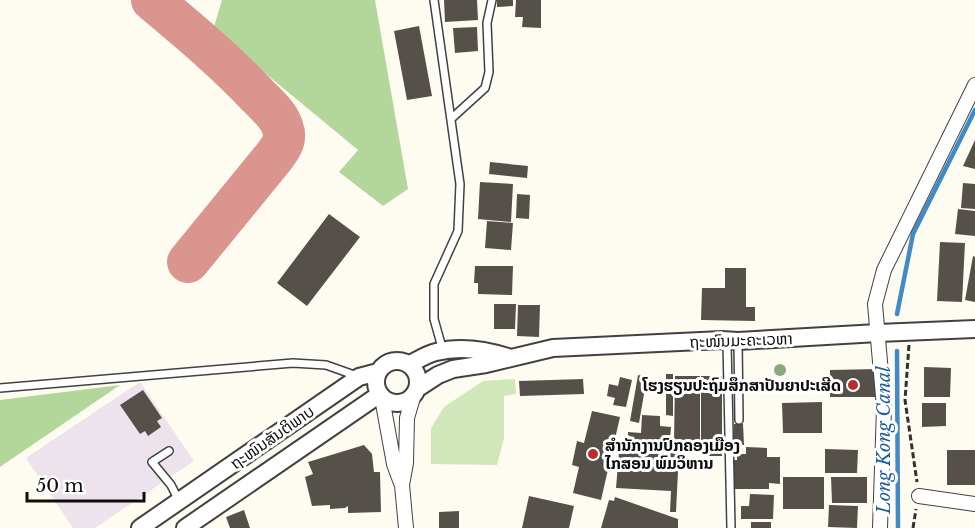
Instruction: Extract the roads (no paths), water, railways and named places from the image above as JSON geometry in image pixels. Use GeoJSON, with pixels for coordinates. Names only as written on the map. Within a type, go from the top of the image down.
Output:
{"type":"FeatureCollection","features":[{"type":"Feature","properties":{"kind":"street"},"geometry":{"type":"LineString","coordinates":[[880,528],[884,408],[875,304],[884,270],[975,85]]}},
{"type":"Feature","properties":{"kind":"street","name":"ຖະໜົນມະຄະເວຫາ"},"geometry":{"type":"LineString","coordinates":[[416,391],[438,375],[453,369],[486,364],[553,348],[975,329]]}},
{"type":"Feature","properties":{"kind":"street"},"geometry":{"type":"LineString","coordinates":[[410,364],[434,352],[443,351],[489,351],[508,357]]}},
{"type":"Feature","properties":{"kind":"street"},"geometry":{"type":"LineString","coordinates":[[402,485],[406,463],[407,418],[416,391],[418,375],[410,364],[396,360],[388,362],[378,372],[376,379],[394,464],[402,485],[406,528]]}},
{"type":"Feature","properties":{"kind":"street","name":"ຖະໜົນສັນຕິພາບ"},"geometry":{"type":"LineString","coordinates":[[140,528],[359,377],[378,372]]}},
{"type":"Feature","properties":{"kind":"street"},"geometry":{"type":"LineString","coordinates":[[381,396],[397,403],[404,402],[416,391]]}},
{"type":"Feature","properties":{"kind":"street","name":"ຖະໜົນສັນຕິພາບ"},"geometry":{"type":"LineString","coordinates":[[185,528],[381,396]]}},
{"type":"Feature","properties":{"kind":"street"},"geometry":{"type":"LineString","coordinates":[[919,496],[975,504]]}},
{"type":"Feature","properties":{"kind":"lane"},"geometry":{"type":"LineString","coordinates":[[434,0],[460,184],[458,231],[434,284],[434,319],[443,351]]}},
{"type":"Feature","properties":{"kind":"lane"},"geometry":{"type":"LineString","coordinates":[[452,118],[484,88],[489,72],[487,23],[492,0]]}},
{"type":"Feature","properties":{"kind":"lane"},"geometry":{"type":"LineString","coordinates":[[732,341],[739,420]]}},
{"type":"Feature","properties":{"kind":"lane"},"geometry":{"type":"LineString","coordinates":[[731,528],[732,341]]}},
{"type":"Feature","properties":{"kind":"lane"},"geometry":{"type":"LineString","coordinates":[[0,388],[293,363],[326,365],[359,377]]}},
{"type":"Feature","properties":{"kind":"lane"},"geometry":{"type":"LineString","coordinates":[[169,451],[152,462],[171,484],[179,501]]}},
{"type":"Feature","properties":{"kind":"waterway","name":"Long Kong Canal"},"geometry":{"type":"LineString","coordinates":[[897,314],[913,234],[975,110]]}},
{"type":"Feature","properties":{"kind":"waterway","name":"Long Kong Canal"},"geometry":{"type":"LineString","coordinates":[[897,351],[898,528]]}},
{"type":"Feature","properties":{"kind":"place","name":"ໂຮງຮຽນປະຖົມສຶກສາປັນຍາປະເສີດ"},"geometry":{"type":"Point","coordinates":[853,385]}},
{"type":"Feature","properties":{"kind":"place","name":"ສຳນັກງານປົກຄອງເມືອງ ໄກສອນ ພົມວິຫານ"},"geometry":{"type":"Point","coordinates":[593,454]}}]}
